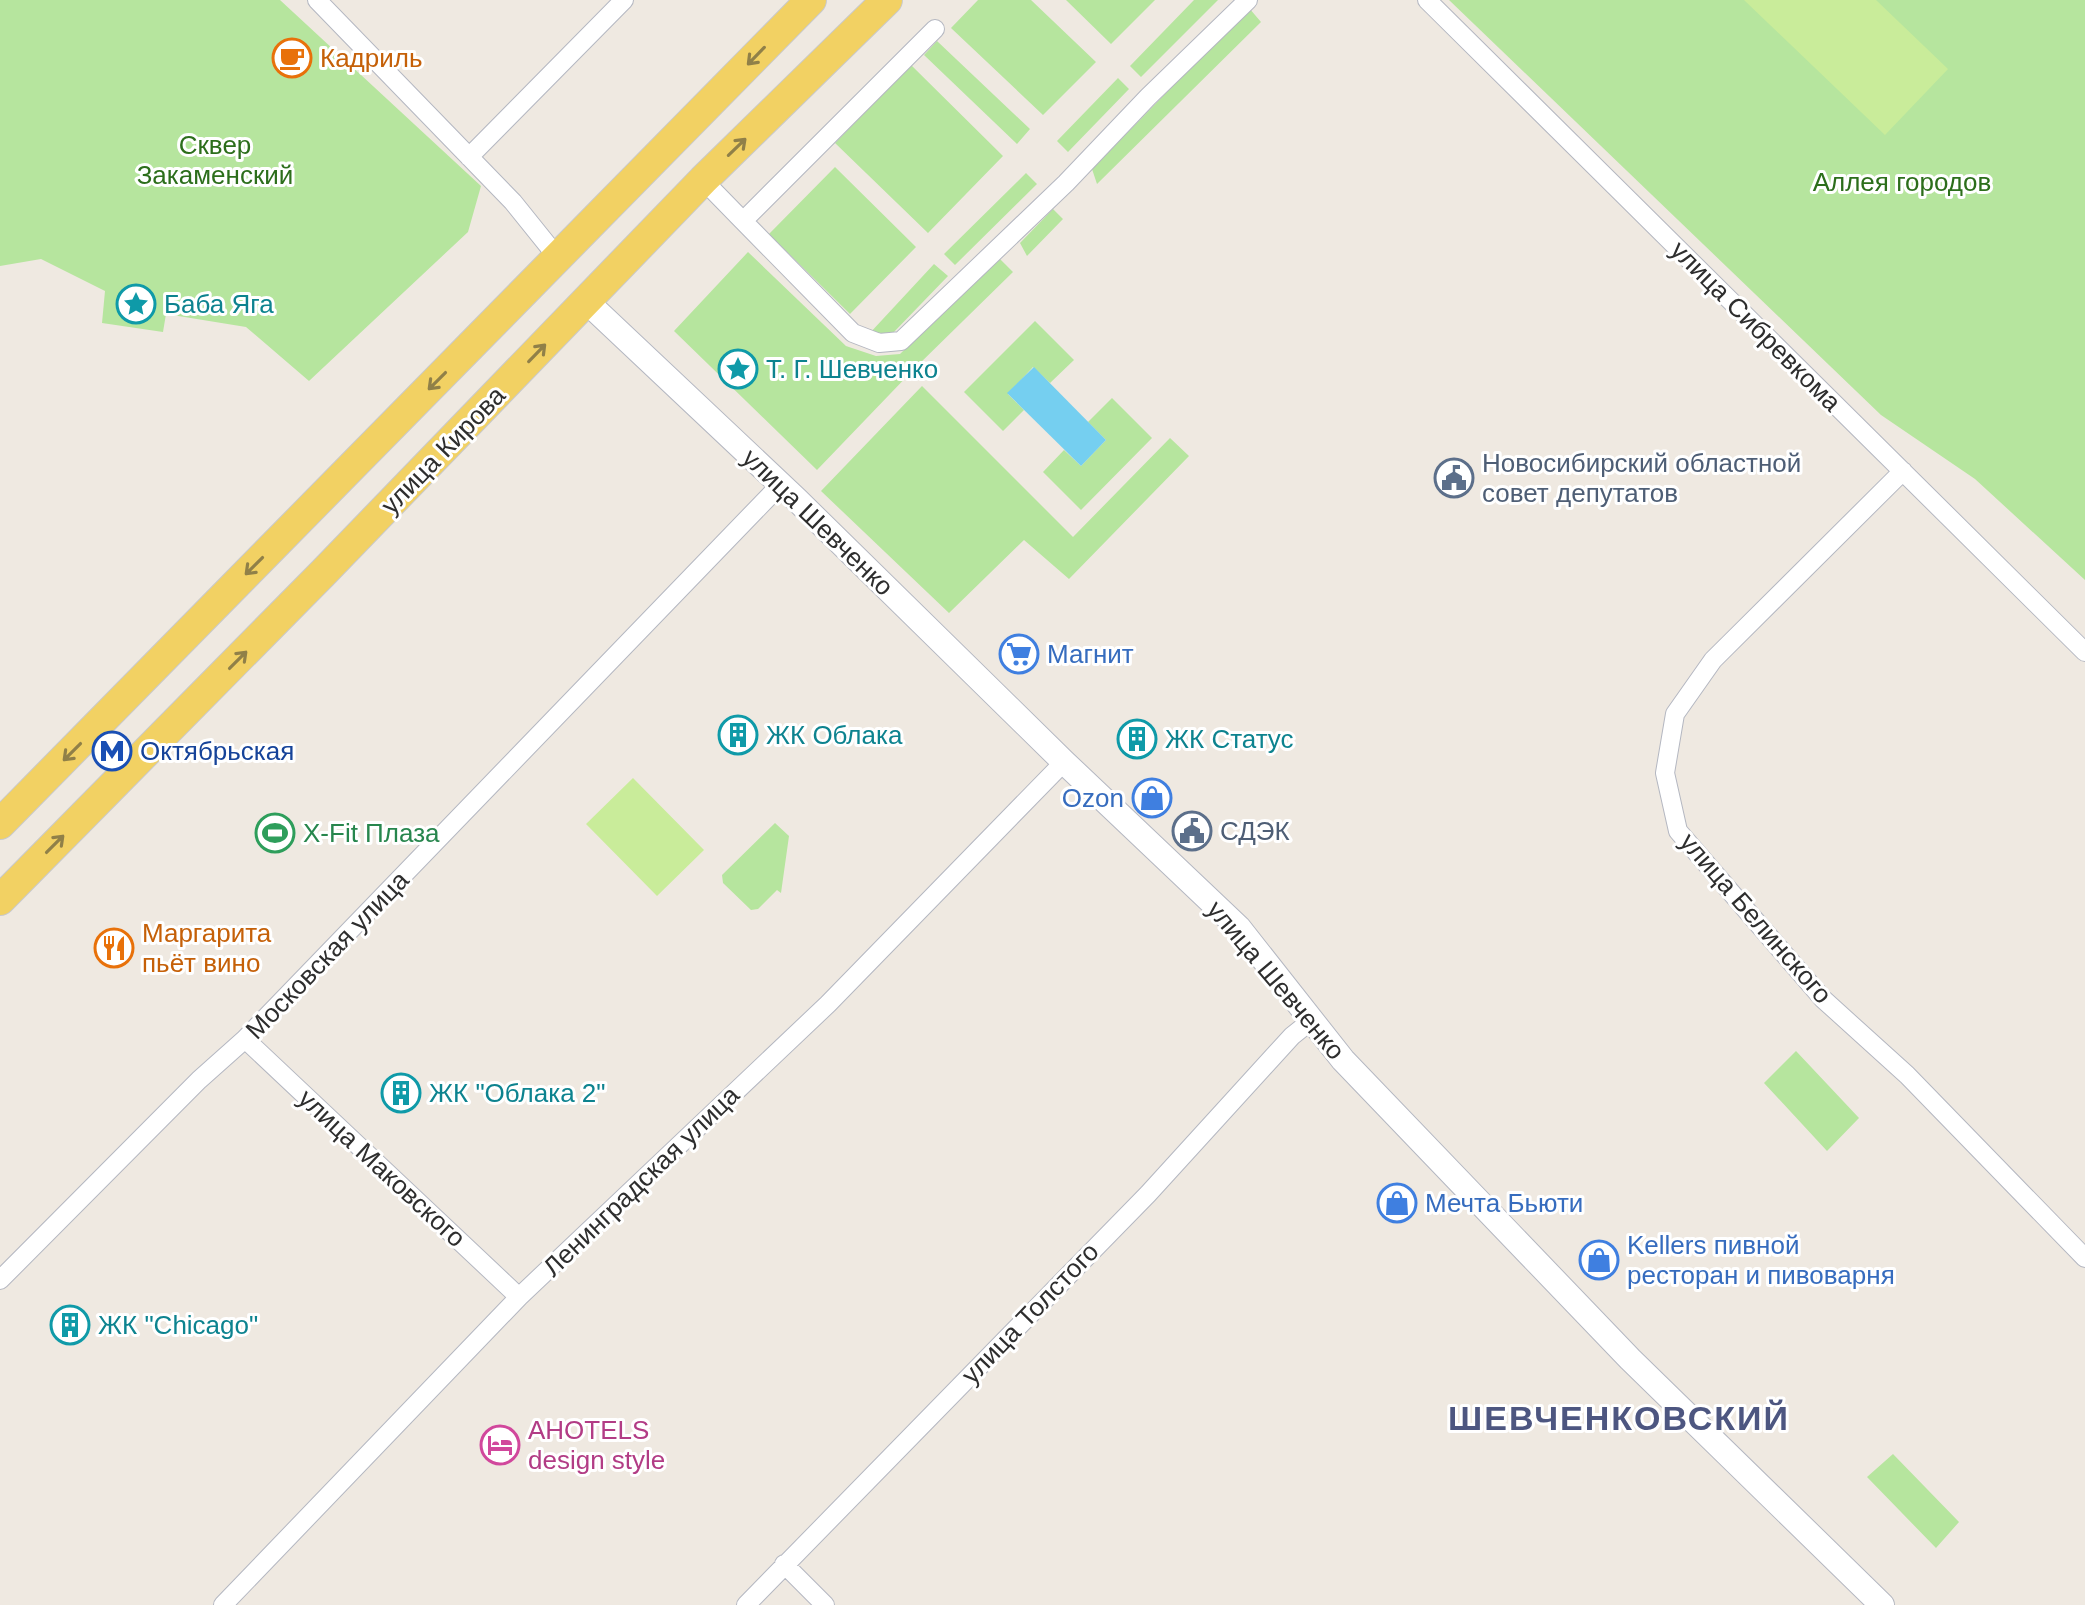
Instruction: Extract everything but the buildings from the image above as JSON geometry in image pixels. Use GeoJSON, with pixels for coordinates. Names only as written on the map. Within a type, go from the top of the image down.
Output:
{"type":"FeatureCollection","features":[{"type":"Feature","properties":{"kind":"main road","name":"улица Кирова"},"geometry":{"type":"LineString","coordinates":[[0,824],[811,0]]}},
{"type":"Feature","properties":{"kind":"main road","name":"улица Кирова"},"geometry":{"type":"LineString","coordinates":[[0,900],[703,180],[887,0]]}},
{"type":"Feature","properties":{"kind":"street"},"geometry":{"type":"LineString","coordinates":[[317,0],[513,202],[558,258]]}},
{"type":"Feature","properties":{"kind":"street"},"geometry":{"type":"LineString","coordinates":[[469,157],[624,0]]}},
{"type":"Feature","properties":{"kind":"street"},"geometry":{"type":"LineString","coordinates":[[703,180],[853,333],[879,343],[901,341],[1066,183],[1148,97],[1248,0]]}},
{"type":"Feature","properties":{"kind":"street","name":"улица Сибревкома"},"geometry":{"type":"LineString","coordinates":[[1427,0],[2085,652]]}},
{"type":"Feature","properties":{"kind":"street"},"geometry":{"type":"LineString","coordinates":[[743,221],[935,29]]}},
{"type":"Feature","properties":{"kind":"street","name":"улица Шевченко"},"geometry":{"type":"LineString","coordinates":[[587,302],[781,484],[1064,762],[1239,928],[1343,1060],[1630,1359],[1882,1605]]}},
{"type":"Feature","properties":{"kind":"street","name":"улица Белинского"},"geometry":{"type":"LineString","coordinates":[[1903,471],[1713,660],[1675,714],[1665,773],[1668,797],[1678,831],[1823,999],[1907,1075],[2085,1258]]}},
{"type":"Feature","properties":{"kind":"street","name":"Московская улица"},"geometry":{"type":"LineString","coordinates":[[0,1280],[199,1080],[245,1039],[781,484]]}},
{"type":"Feature","properties":{"kind":"street","name":"Ленинградская улица"},"geometry":{"type":"LineString","coordinates":[[223,1605],[519,1297],[828,1004],[1064,762]]}},
{"type":"Feature","properties":{"kind":"street","name":"улица Толстого"},"geometry":{"type":"LineString","coordinates":[[758,1601],[784,1564],[1137,1205],[1292,1036],[1312,1020]]}},
{"type":"Feature","properties":{"kind":"street","name":"улица Маковского"},"geometry":{"type":"LineString","coordinates":[[245,1039],[519,1297]]}},
{"type":"Feature","properties":{"kind":"street"},"geometry":{"type":"LineString","coordinates":[[784,1564],[825,1605]]}},
{"type":"Feature","properties":{"kind":"green space","name":"Сквер Закаменский"},"geometry":{"type":"Polygon","coordinates":[[[0,0],[280,0],[481,186],[468,232],[309,381],[246,327],[166,314],[163,332],[102,323],[105,291],[41,259],[0,266],[0,0]]]}},
{"type":"Feature","properties":{"kind":"green space"},"geometry":{"type":"Polygon","coordinates":[[[978,0],[1031,0],[1096,62],[1043,115],[951,28],[978,0]]]}},
{"type":"Feature","properties":{"kind":"green space"},"geometry":{"type":"Polygon","coordinates":[[[1066,0],[1155,0],[1111,44],[1066,0]]]}},
{"type":"Feature","properties":{"kind":"green space"},"geometry":{"type":"Polygon","coordinates":[[[1194,0],[1218,0],[1141,77],[1130,66],[1194,0]]]}},
{"type":"Feature","properties":{"kind":"green space","name":"Аллея городов"},"geometry":{"type":"Polygon","coordinates":[[[1449,0],[2085,0],[2085,580],[1975,479],[1881,415],[1449,0]]]}},
{"type":"Feature","properties":{"kind":"green space"},"geometry":{"type":"Polygon","coordinates":[[[1744,0],[1876,0],[1948,69],[1885,135],[1744,0]]]}},
{"type":"Feature","properties":{"kind":"green space"},"geometry":{"type":"Polygon","coordinates":[[[1249,8],[1261,22],[1097,184],[1092,169],[1249,8]]]}},
{"type":"Feature","properties":{"kind":"green space"},"geometry":{"type":"Polygon","coordinates":[[[937,41],[1030,129],[1017,144],[924,55],[937,41]]]}},
{"type":"Feature","properties":{"kind":"green space"},"geometry":{"type":"Polygon","coordinates":[[[911,65],[1003,156],[928,233],[835,143],[911,65]]]}},
{"type":"Feature","properties":{"kind":"green space"},"geometry":{"type":"Polygon","coordinates":[[[1118,78],[1129,89],[1068,152],[1057,141],[1118,78]]]}},
{"type":"Feature","properties":{"kind":"green space"},"geometry":{"type":"Polygon","coordinates":[[[835,167],[916,247],[850,314],[769,234],[835,167]]]}},
{"type":"Feature","properties":{"kind":"green space"},"geometry":{"type":"Polygon","coordinates":[[[1026,173],[1037,184],[955,265],[944,254],[1026,173]]]}},
{"type":"Feature","properties":{"kind":"green space"},"geometry":{"type":"Polygon","coordinates":[[[1053,209],[1063,219],[1027,256],[1020,243],[1053,209]]]}},
{"type":"Feature","properties":{"kind":"green space"},"geometry":{"type":"Polygon","coordinates":[[[748,252],[846,346],[876,356],[900,354],[999,258],[1013,272],[817,470],[674,331],[748,252]]]}},
{"type":"Feature","properties":{"kind":"green space"},"geometry":{"type":"Polygon","coordinates":[[[934,264],[948,276],[893,333],[880,336],[869,334],[934,264]]]}},
{"type":"Feature","properties":{"kind":"green space"},"geometry":{"type":"Polygon","coordinates":[[[1035,321],[1074,360],[1050,383],[1033,367],[1008,394],[1024,410],[1003,431],[964,392],[1035,321]]]}},
{"type":"Feature","properties":{"kind":"green space"},"geometry":{"type":"Polygon","coordinates":[[[922,386],[1073,537],[1170,438],[1189,456],[1069,579],[1024,540],[949,613],[821,491],[922,386]]]}},
{"type":"Feature","properties":{"kind":"green space"},"geometry":{"type":"Polygon","coordinates":[[[1112,398],[1152,438],[1081,510],[1043,472],[1064,450],[1081,466],[1106,440],[1088,422],[1112,398]]]}},
{"type":"Feature","properties":{"kind":"green space"},"geometry":{"type":"Polygon","coordinates":[[[633,778],[704,850],[657,896],[586,824],[633,778]]]}},
{"type":"Feature","properties":{"kind":"green space"},"geometry":{"type":"Polygon","coordinates":[[[775,823],[789,836],[781,893],[777,890],[758,909],[751,910],[723,883],[722,875],[775,823]]]}},
{"type":"Feature","properties":{"kind":"green space"},"geometry":{"type":"Polygon","coordinates":[[[1796,1051],[1859,1118],[1827,1151],[1764,1083],[1796,1051]]]}},
{"type":"Feature","properties":{"kind":"green space"},"geometry":{"type":"Polygon","coordinates":[[[1893,1454],[1959,1522],[1936,1548],[1867,1477],[1893,1454]]]}},
{"type":"Feature","properties":{"kind":"water"},"geometry":{"type":"Polygon","coordinates":[[[1034,367],[1106,440],[1081,466],[1007,393],[1034,367]]]}},
{"type":"Feature","properties":{"kind":"place","name":"Кадриль"},"geometry":{"type":"Point","coordinates":[292,58]}},
{"type":"Feature","properties":{"kind":"place","name":"Баба Яга"},"geometry":{"type":"Point","coordinates":[136,304]}},
{"type":"Feature","properties":{"kind":"place","name":"Т. Г. Шевченко"},"geometry":{"type":"Point","coordinates":[738,369]}},
{"type":"Feature","properties":{"kind":"place","name":"Новосибирский областной совет депутатов"},"geometry":{"type":"Point","coordinates":[1454,478]}},
{"type":"Feature","properties":{"kind":"place","name":"Магнит"},"geometry":{"type":"Point","coordinates":[1019,654]}},
{"type":"Feature","properties":{"kind":"place","name":"ЖК Облака"},"geometry":{"type":"Point","coordinates":[738,735]}},
{"type":"Feature","properties":{"kind":"place","name":"ЖК Статус"},"geometry":{"type":"Point","coordinates":[1137,739]}},
{"type":"Feature","properties":{"kind":"place","name":"Октябрьская"},"geometry":{"type":"Point","coordinates":[112,751]}},
{"type":"Feature","properties":{"kind":"place","name":"Ozon"},"geometry":{"type":"Point","coordinates":[1152,798]}},
{"type":"Feature","properties":{"kind":"place","name":"СДЭК"},"geometry":{"type":"Point","coordinates":[1192,831]}},
{"type":"Feature","properties":{"kind":"place","name":"X-Fit Плаза"},"geometry":{"type":"Point","coordinates":[275,833]}},
{"type":"Feature","properties":{"kind":"place","name":"Маргарита пьёт вино"},"geometry":{"type":"Point","coordinates":[114,948]}},
{"type":"Feature","properties":{"kind":"place","name":"ЖК \"Облака 2\""},"geometry":{"type":"Point","coordinates":[401,1093]}},
{"type":"Feature","properties":{"kind":"place","name":"Мечта Бьюти"},"geometry":{"type":"Point","coordinates":[1397,1203]}},
{"type":"Feature","properties":{"kind":"place","name":"Kellers пивной ресторан и пивоварня"},"geometry":{"type":"Point","coordinates":[1599,1260]}},
{"type":"Feature","properties":{"kind":"place","name":"ЖК \"Chicago\""},"geometry":{"type":"Point","coordinates":[70,1325]}},
{"type":"Feature","properties":{"kind":"place","name":"AHOTELS design style"},"geometry":{"type":"Point","coordinates":[500,1445]}},
{"type":"Feature","properties":{"kind":"district","name":"ШЕВЧЕНКОВСКИЙ"},"geometry":{"type":"Point","coordinates":[1619,1418]}}]}
